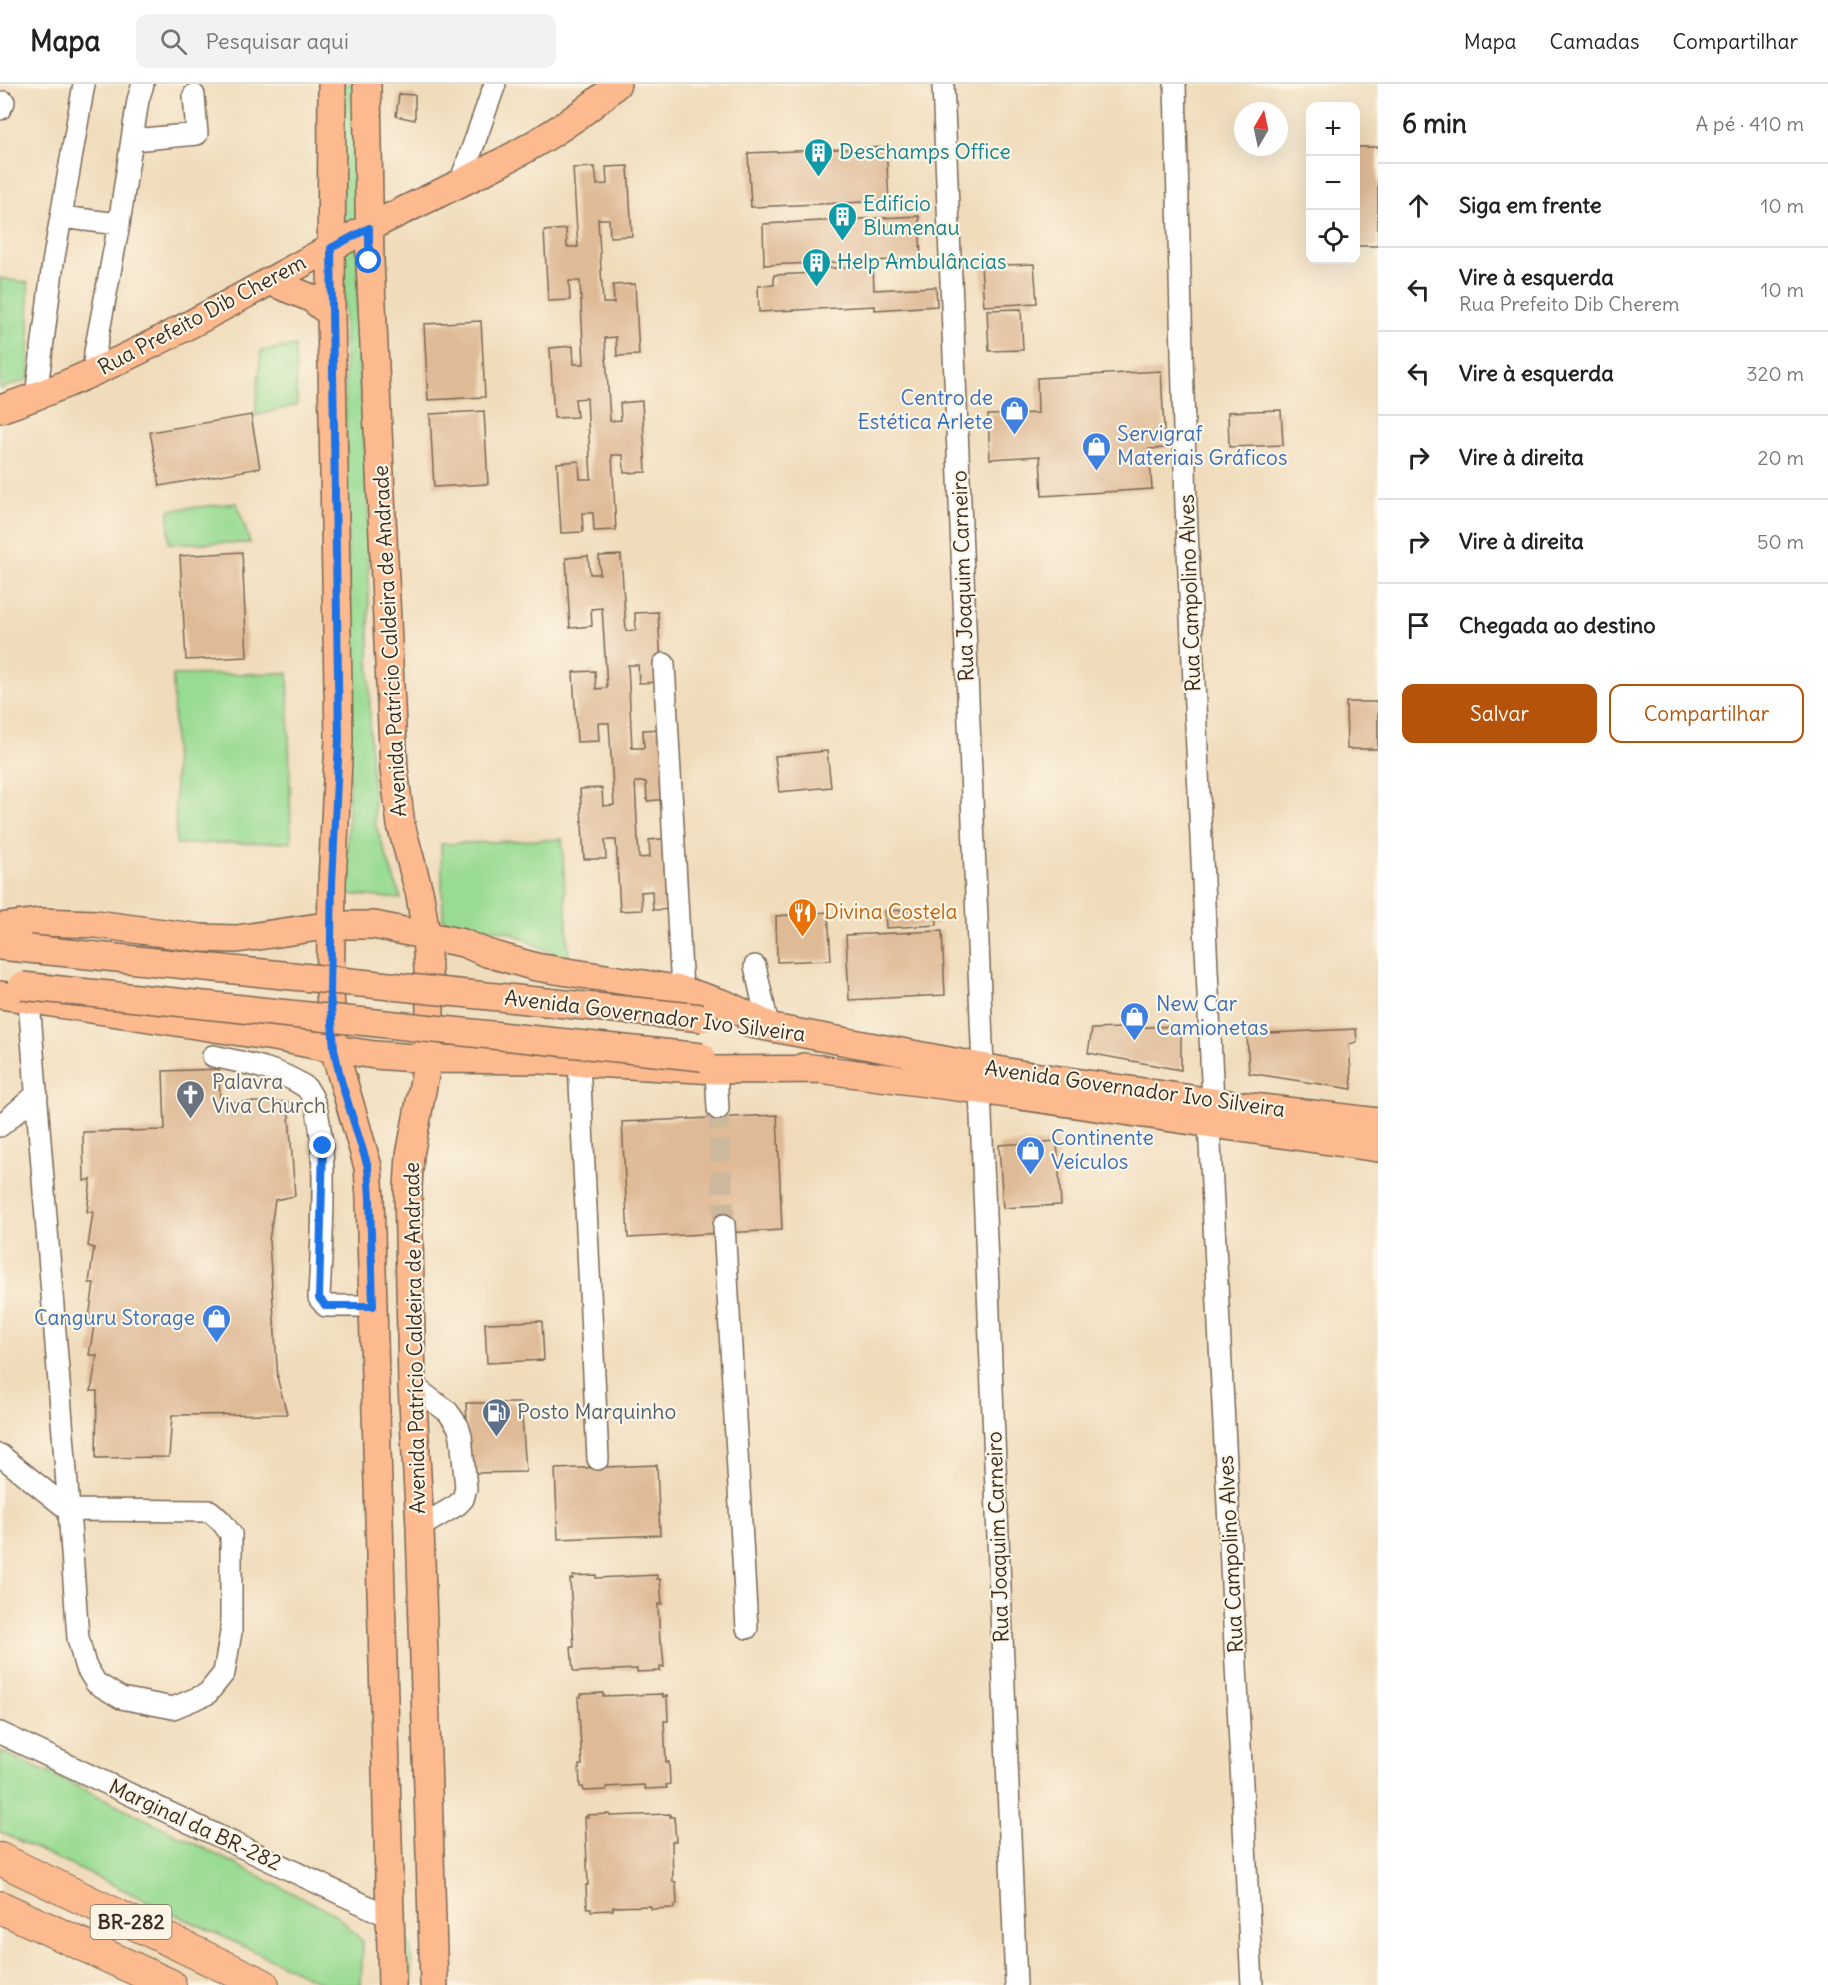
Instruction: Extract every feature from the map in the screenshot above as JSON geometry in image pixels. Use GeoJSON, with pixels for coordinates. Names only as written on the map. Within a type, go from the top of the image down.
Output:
{"type":"FeatureCollection","features":[{"type":"Feature","properties":{"kind":"highway","name":"BR-282"},"geometry":{"type":"LineString","coordinates":[[0,1859],[263,1985]]}},
{"type":"Feature","properties":{"kind":"highway","name":"BR-282"},"geometry":{"type":"LineString","coordinates":[[0,1907],[170,1985]]}},
{"type":"Feature","properties":{"kind":"main road","name":"Avenida Patrício Caldeira de Andrade"},"geometry":{"type":"LineString","coordinates":[[332,84],[331,314],[339,739],[332,883],[330,993],[334,1049],[341,1081],[368,1167],[370,1198],[392,1985]]}},
{"type":"Feature","properties":{"kind":"main road","name":"Avenida Patrício Caldeira de Andrade"},"geometry":{"type":"LineString","coordinates":[[367,84],[369,228],[394,769],[401,825],[420,896],[426,934],[430,1008],[428,1059],[410,1155],[408,1187],[412,1385],[420,1527],[434,1985]]}},
{"type":"Feature","properties":{"kind":"main road","name":"Rua Prefeito Dib Cherem"},"geometry":{"type":"LineString","coordinates":[[0,409],[131,355],[369,228],[460,183],[550,133],[617,84]]}},
{"type":"Feature","properties":{"kind":"main road"},"geometry":{"type":"LineString","coordinates":[[368,184],[381,200],[410,208]]}},
{"type":"Feature","properties":{"kind":"main road"},"geometry":{"type":"LineString","coordinates":[[269,281],[311,298],[331,314]]}},
{"type":"Feature","properties":{"kind":"main road"},"geometry":{"type":"LineString","coordinates":[[0,927],[41,922],[96,924],[201,938],[237,939],[332,925],[374,925],[463,943],[487,953],[536,967],[682,990],[725,1004],[768,1025]]}},
{"type":"Feature","properties":{"kind":"main road","name":"Avenida Governador Ivo Silveira"},"geometry":{"type":"LineString","coordinates":[[0,946],[768,1025],[981,1079]]}},
{"type":"Feature","properties":{"kind":"main road"},"geometry":{"type":"LineString","coordinates":[[13,991],[334,1049],[428,1059],[709,1063]]}},
{"type":"Feature","properties":{"kind":"main road","name":"Avenida Governador Ivo Silveira"},"geometry":{"type":"LineString","coordinates":[[13,991],[709,1063],[981,1079],[1211,1113],[1378,1148]]}},
{"type":"Feature","properties":{"kind":"main road","name":"Avenida Governador Ivo Silveira"},"geometry":{"type":"LineString","coordinates":[[1211,1113],[1378,1122]]}},
{"type":"Feature","properties":{"kind":"main road"},"geometry":{"type":"LineString","coordinates":[[390,1917],[432,1937]]}},
{"type":"Feature","properties":{"kind":"street"},"geometry":{"type":"LineString","coordinates":[[36,396],[53,263],[84,84]]}},
{"type":"Feature","properties":{"kind":"street"},"geometry":{"type":"LineString","coordinates":[[93,372],[138,100],[143,84]]}},
{"type":"Feature","properties":{"kind":"street"},"geometry":{"type":"LineString","coordinates":[[460,183],[495,84]]}},
{"type":"Feature","properties":{"kind":"street","name":"Rua Joaquim Carneiro"},"geometry":{"type":"LineString","coordinates":[[943,84],[1016,1985]]}},
{"type":"Feature","properties":{"kind":"street","name":"Rua Campolino Alves"},"geometry":{"type":"LineString","coordinates":[[1175,84],[1186,507],[1211,1113],[1252,1985]]}},
{"type":"Feature","properties":{"kind":"street"},"geometry":{"type":"LineString","coordinates":[[133,140],[197,134],[194,94]]}},
{"type":"Feature","properties":{"kind":"street"},"geometry":{"type":"LineString","coordinates":[[61,217],[119,224]]}},
{"type":"Feature","properties":{"kind":"street"},"geometry":{"type":"LineString","coordinates":[[664,664],[682,990]]}},
{"type":"Feature","properties":{"kind":"street"},"geometry":{"type":"LineString","coordinates":[[755,966],[768,1025]]}},
{"type":"Feature","properties":{"kind":"street"},"geometry":{"type":"LineString","coordinates":[[0,1455],[69,1510],[210,1510],[221,1521],[231,1534],[231,1632],[224,1672],[207,1694],[173,1708],[121,1698],[96,1683],[85,1665],[78,1638],[69,1510],[38,1094],[13,991]]}},
{"type":"Feature","properties":{"kind":"street"},"geometry":{"type":"LineString","coordinates":[[213,1056],[266,1068],[305,1087],[313,1096],[323,1146],[319,1298],[326,1306],[373,1306]]}},
{"type":"Feature","properties":{"kind":"street"},"geometry":{"type":"LineString","coordinates":[[579,1062],[598,1459]]}},
{"type":"Feature","properties":{"kind":"street"},"geometry":{"type":"LineString","coordinates":[[709,1063],[718,1109]]}},
{"type":"Feature","properties":{"kind":"street"},"geometry":{"type":"LineString","coordinates":[[0,1126],[38,1094]]}},
{"type":"Feature","properties":{"kind":"street"},"geometry":{"type":"LineString","coordinates":[[724,1225],[747,1628]]}},
{"type":"Feature","properties":{"kind":"street"},"geometry":{"type":"LineString","coordinates":[[412,1385],[448,1412],[458,1426],[466,1488],[463,1499],[457,1505],[420,1527]]}},
{"type":"Feature","properties":{"kind":"street","name":"Marginal da BR-282"},"geometry":{"type":"LineString","coordinates":[[0,1732],[390,1917]]}},
{"type":"Feature","properties":{"kind":"green space"},"geometry":{"type":"Polygon","coordinates":[[[341,84],[355,84],[359,368],[368,502],[370,742],[375,823],[401,899],[346,894],[350,739],[341,84]]]}},
{"type":"Feature","properties":{"kind":"green space"},"geometry":{"type":"Polygon","coordinates":[[[0,278],[28,283],[30,379],[0,389],[0,278]]]}},
{"type":"Feature","properties":{"kind":"green space"},"geometry":{"type":"Polygon","coordinates":[[[295,346],[297,405],[255,416],[261,351],[295,346]]]}},
{"type":"Feature","properties":{"kind":"green space"},"geometry":{"type":"Polygon","coordinates":[[[237,503],[250,543],[169,543],[169,510],[237,503]]]}},
{"type":"Feature","properties":{"kind":"green space"},"geometry":{"type":"Polygon","coordinates":[[[288,673],[291,842],[176,844],[173,675],[288,673]]]}},
{"type":"Feature","properties":{"kind":"green space"},"geometry":{"type":"Polygon","coordinates":[[[562,839],[569,961],[509,932],[443,920],[441,844],[562,839]]]}},
{"type":"Feature","properties":{"kind":"green space"},"geometry":{"type":"Polygon","coordinates":[[[0,1751],[105,1799],[337,1915],[363,1942],[361,1985],[326,1985],[0,1832],[0,1751]]]}},
{"type":"Feature","properties":{"kind":"green space"},"geometry":{"type":"Polygon","coordinates":[[[399,1941],[408,1941],[411,1950],[413,1985],[398,1985],[399,1941]]]}},
{"type":"Feature","properties":{"kind":"building"},"geometry":{"type":"Polygon","coordinates":[[[399,94],[415,95],[415,120],[396,116],[399,94]]]}},
{"type":"Feature","properties":{"kind":"building","name":"Deschamps Office"},"geometry":{"type":"Polygon","coordinates":[[[886,147],[889,201],[751,207],[748,153],[886,147]]]}},
{"type":"Feature","properties":{"kind":"building"},"geometry":{"type":"Polygon","coordinates":[[[1360,147],[1378,147],[1378,246],[1360,246],[1360,147]]]}},
{"type":"Feature","properties":{"kind":"building"},"geometry":{"type":"Polygon","coordinates":[[[628,166],[632,236],[610,237],[609,219],[598,219],[603,303],[614,303],[613,285],[635,284],[639,355],[617,356],[616,337],[605,338],[610,421],[621,420],[620,403],[642,401],[646,472],[624,473],[623,455],[612,455],[616,530],[594,531],[593,513],[582,513],[583,532],[561,533],[557,463],[579,461],[580,479],[591,479],[587,398],[575,399],[577,417],[554,418],[550,348],[573,346],[574,364],[584,364],[580,281],[569,281],[570,300],[548,301],[544,231],[566,229],[567,247],[578,247],[573,168],[595,167],[597,185],[607,184],[606,167],[628,166]]]}},
{"type":"Feature","properties":{"kind":"building","name":"Edifício Blumenau"},"geometry":{"type":"Polygon","coordinates":[[[919,216],[921,259],[764,265],[763,224],[919,216]]]}},
{"type":"Feature","properties":{"kind":"building"},"geometry":{"type":"Polygon","coordinates":[[[1034,264],[1037,303],[984,306],[981,266],[1034,264]]]}},
{"type":"Feature","properties":{"kind":"building","name":"Help Ambulâncias"},"geometry":{"type":"Polygon","coordinates":[[[873,266],[874,290],[936,287],[937,306],[875,310],[875,306],[759,312],[758,286],[774,285],[774,275],[817,273],[817,269],[873,266]]]}},
{"type":"Feature","properties":{"kind":"building"},"geometry":{"type":"Polygon","coordinates":[[[1021,309],[1023,350],[989,351],[987,310],[1021,309]]]}},
{"type":"Feature","properties":{"kind":"building"},"geometry":{"type":"Polygon","coordinates":[[[481,321],[485,397],[428,400],[424,324],[481,321]]]}},
{"type":"Feature","properties":{"kind":"building"},"geometry":{"type":"Polygon","coordinates":[[[1161,371],[1165,448],[1149,449],[1152,489],[1042,496],[1040,456],[990,459],[988,415],[1038,413],[1037,378],[1161,371]]]}},
{"type":"Feature","properties":{"kind":"building"},"geometry":{"type":"Polygon","coordinates":[[[1281,410],[1283,445],[1229,447],[1228,412],[1281,410]]]}},
{"type":"Feature","properties":{"kind":"building"},"geometry":{"type":"Polygon","coordinates":[[[484,411],[488,484],[434,487],[430,414],[484,411]]]}},
{"type":"Feature","properties":{"kind":"building"},"geometry":{"type":"Polygon","coordinates":[[[251,415],[260,468],[160,486],[150,432],[251,415]]]}},
{"type":"Feature","properties":{"kind":"building"},"geometry":{"type":"Polygon","coordinates":[[[242,552],[247,657],[186,660],[180,556],[242,552]]]}},
{"type":"Feature","properties":{"kind":"building"},"geometry":{"type":"Polygon","coordinates":[[[621,555],[626,631],[636,630],[635,613],[658,612],[662,682],[639,683],[638,665],[628,665],[632,748],[644,748],[643,730],[665,729],[669,799],[647,801],[646,782],[635,782],[639,858],[650,857],[649,840],[672,838],[676,909],[653,910],[652,891],[641,892],[642,910],[620,911],[616,840],[605,840],[606,859],[584,859],[580,789],[602,788],[603,806],[614,805],[609,723],[598,723],[599,741],[577,742],[573,672],[595,671],[596,689],[607,688],[602,608],[591,609],[592,626],[570,628],[566,558],[588,556],[590,574],[600,574],[599,556],[621,555]]]}},
{"type":"Feature","properties":{"kind":"building"},"geometry":{"type":"Polygon","coordinates":[[[1346,702],[1378,702],[1378,749],[1347,749],[1346,702]]]}},
{"type":"Feature","properties":{"kind":"building"},"geometry":{"type":"Polygon","coordinates":[[[827,751],[831,787],[779,792],[775,756],[827,751]]]}},
{"type":"Feature","properties":{"kind":"building"},"geometry":{"type":"Polygon","coordinates":[[[937,908],[937,925],[886,928],[885,911],[937,908]]]}},
{"type":"Feature","properties":{"kind":"building","name":"Divina Costela"},"geometry":{"type":"Polygon","coordinates":[[[828,912],[831,960],[777,962],[776,916],[828,912]]]}},
{"type":"Feature","properties":{"kind":"building"},"geometry":{"type":"Polygon","coordinates":[[[942,931],[945,995],[849,1000],[846,935],[942,931]]]}},
{"type":"Feature","properties":{"kind":"building","name":"New Car Camionetas"},"geometry":{"type":"Polygon","coordinates":[[[1181,1026],[1181,1070],[1088,1053],[1092,1029],[1181,1026]]]}},
{"type":"Feature","properties":{"kind":"building"},"geometry":{"type":"Polygon","coordinates":[[[1356,1029],[1357,1042],[1349,1044],[1352,1089],[1249,1073],[1247,1034],[1356,1029]]]}},
{"type":"Feature","properties":{"kind":"building"},"geometry":{"type":"Polygon","coordinates":[[[219,1069],[220,1102],[288,1102],[295,1196],[275,1200],[269,1241],[278,1381],[287,1414],[172,1415],[169,1457],[96,1458],[97,1391],[91,1391],[97,1355],[89,1355],[95,1320],[89,1318],[94,1283],[89,1283],[94,1248],[88,1246],[93,1212],[87,1212],[91,1179],[84,1181],[83,1132],[165,1130],[163,1071],[219,1069]]]}},
{"type":"Feature","properties":{"kind":"building"},"geometry":{"type":"Polygon","coordinates":[[[777,1115],[782,1230],[628,1238],[622,1122],[777,1115]]]}},
{"type":"Feature","properties":{"kind":"building","name":"Continente Veículos"},"geometry":{"type":"Polygon","coordinates":[[[1057,1141],[1061,1205],[1003,1208],[999,1145],[1057,1141]]]}},
{"type":"Feature","properties":{"kind":"building"},"geometry":{"type":"Polygon","coordinates":[[[542,1321],[544,1360],[487,1363],[485,1323],[542,1321]]]}},
{"type":"Feature","properties":{"kind":"building","name":"Posto Marquinho"},"geometry":{"type":"Polygon","coordinates":[[[466,1403],[521,1403],[526,1472],[470,1473],[466,1403]]]}},
{"type":"Feature","properties":{"kind":"building"},"geometry":{"type":"Polygon","coordinates":[[[657,1465],[660,1535],[558,1539],[555,1469],[657,1465]]]}},
{"type":"Feature","properties":{"kind":"building"},"geometry":{"type":"Polygon","coordinates":[[[596,1575],[596,1578],[657,1575],[657,1579],[660,1579],[662,1604],[658,1604],[660,1644],[662,1644],[664,1667],[660,1667],[660,1671],[637,1672],[637,1669],[576,1672],[573,1670],[570,1579],[573,1579],[573,1576],[596,1575]]]}},
{"type":"Feature","properties":{"kind":"building"},"geometry":{"type":"Polygon","coordinates":[[[603,1693],[603,1696],[663,1694],[663,1697],[667,1696],[668,1721],[664,1721],[666,1762],[669,1762],[670,1784],[666,1785],[667,1788],[645,1789],[644,1785],[584,1791],[583,1787],[580,1787],[579,1765],[582,1765],[578,1697],[581,1697],[581,1694],[603,1693]]]}},
{"type":"Feature","properties":{"kind":"building"},"geometry":{"type":"Polygon","coordinates":[[[610,1814],[610,1816],[670,1814],[670,1817],[674,1817],[676,1841],[672,1841],[673,1882],[676,1882],[677,1905],[674,1905],[674,1908],[613,1907],[613,1910],[591,1911],[591,1908],[587,1908],[585,1817],[610,1814]]]}},
{"type":"Feature","properties":{"kind":"tunnel"},"geometry":{"type":"LineString","coordinates":[[718,1109],[724,1225]]}},
{"type":"Feature","properties":{"kind":"place","name":"Deschamps Office"},"geometry":{"type":"Point","coordinates":[818,178]}},
{"type":"Feature","properties":{"kind":"place","name":"Edifício Blumenau"},"geometry":{"type":"Point","coordinates":[842,242]}},
{"type":"Feature","properties":{"kind":"place","name":"Help Ambulâncias"},"geometry":{"type":"Point","coordinates":[816,288]}},
{"type":"Feature","properties":{"kind":"place","name":"Centro de Estética Arlete"},"geometry":{"type":"Point","coordinates":[1014,436]}},
{"type":"Feature","properties":{"kind":"place","name":"Servigraf Materiais Gráficos"},"geometry":{"type":"Point","coordinates":[1096,472]}},
{"type":"Feature","properties":{"kind":"place","name":"Divina Costela"},"geometry":{"type":"Point","coordinates":[803,938]}},
{"type":"Feature","properties":{"kind":"place","name":"New Car Camionetas"},"geometry":{"type":"Point","coordinates":[1135,1042]}},
{"type":"Feature","properties":{"kind":"place","name":"Palavra Viva Church"},"geometry":{"type":"Point","coordinates":[191,1120]}},
{"type":"Feature","properties":{"kind":"place","name":"Continente Veículos"},"geometry":{"type":"Point","coordinates":[1030,1176]}},
{"type":"Feature","properties":{"kind":"place","name":"Canguru Storage"},"geometry":{"type":"Point","coordinates":[216,1344]}},
{"type":"Feature","properties":{"kind":"place","name":"Posto Marquinho"},"geometry":{"type":"Point","coordinates":[496,1438]}},
{"type":"Feature","properties":{"kind":"route"},"geometry":{"type":"LineString","coordinates":[[323,1146],[319,1298],[326,1306],[373,1306],[368,1167],[341,1081],[334,1049],[330,993],[332,883],[339,739],[331,248],[369,228],[369,261]]}}]}
